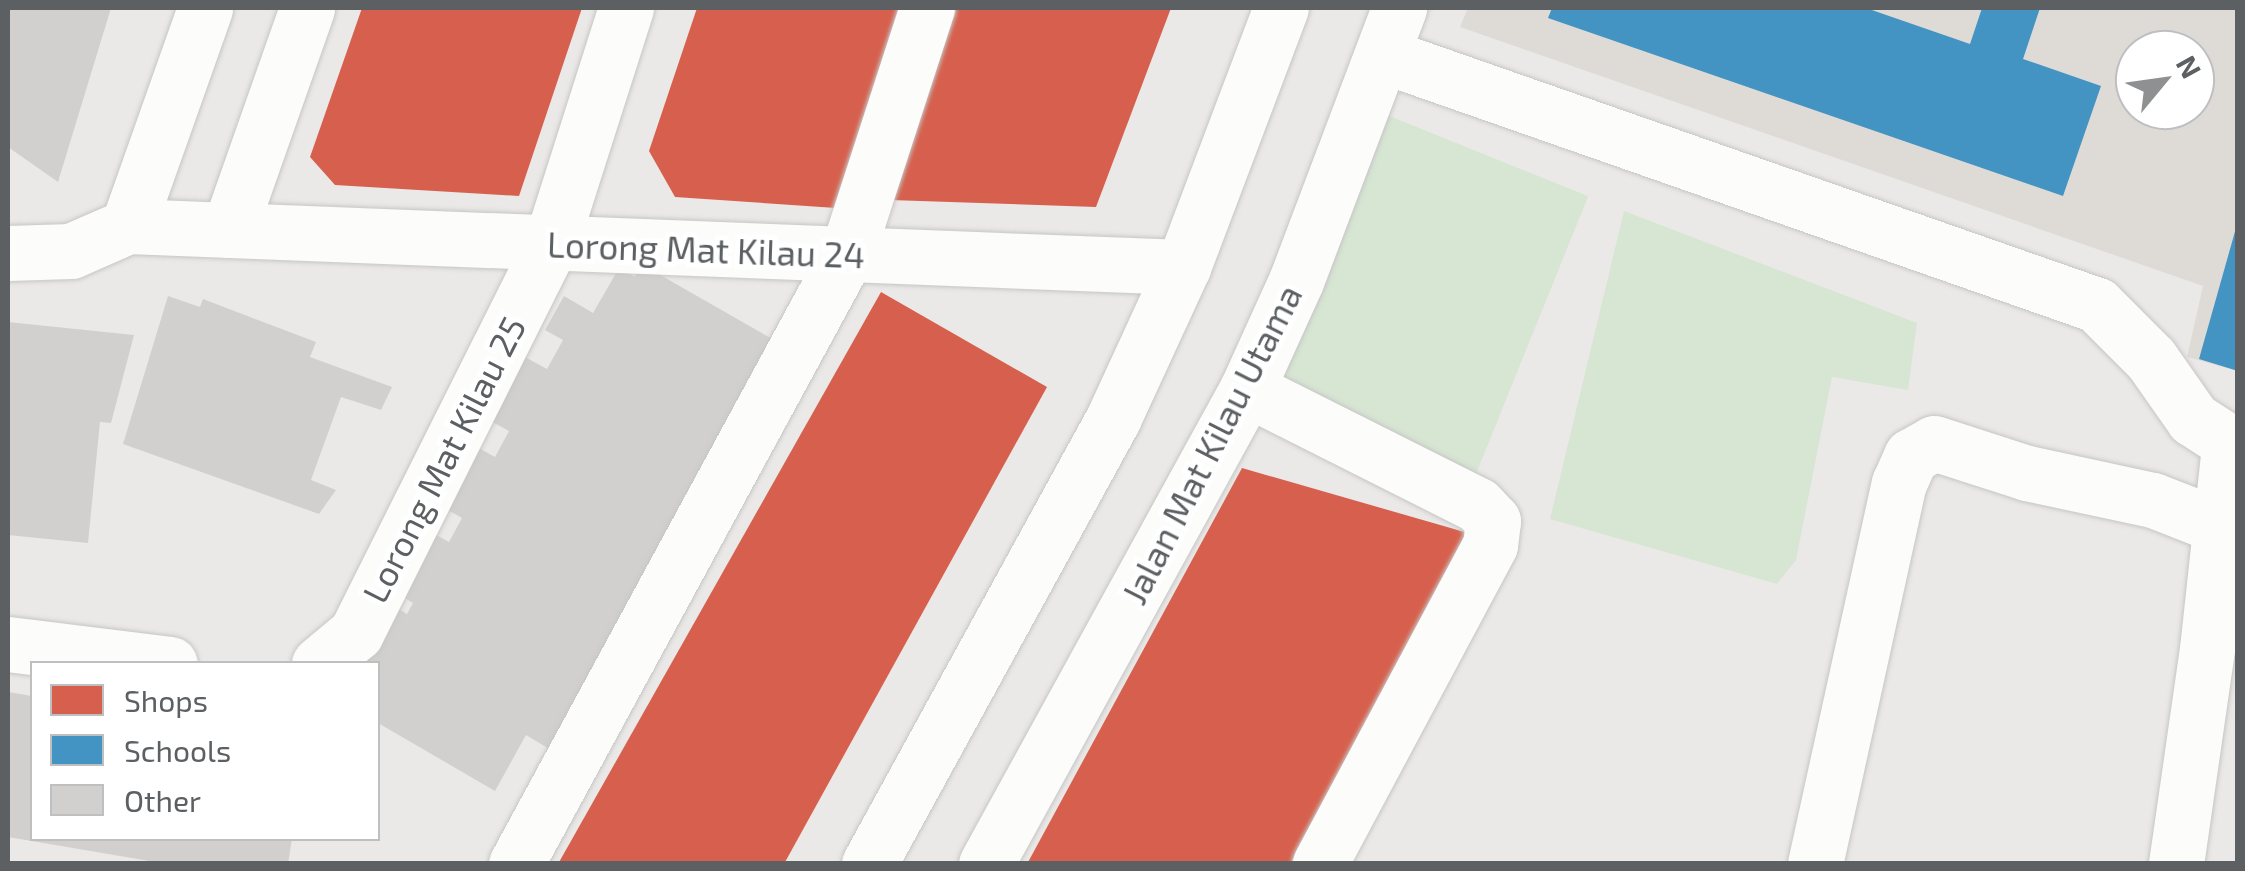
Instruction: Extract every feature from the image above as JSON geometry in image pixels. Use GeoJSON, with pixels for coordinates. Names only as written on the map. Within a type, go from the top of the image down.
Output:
{"type":"FeatureCollection","features":[{"type":"Feature","properties":{"kind":"street"},"geometry":{"type":"LineString","coordinates":[[8,253],[71,251],[128,226],[204,8]]}},
{"type":"Feature","properties":{"kind":"street"},"geometry":{"type":"LineString","coordinates":[[229,230],[307,8]]}},
{"type":"Feature","properties":{"kind":"street","name":"Lorong Mat Kilau 25"},"geometry":{"type":"LineString","coordinates":[[323,661],[356,633],[551,243],[626,8]]}},
{"type":"Feature","properties":{"kind":"street"},"geometry":{"type":"LineString","coordinates":[[516,864],[847,254],[927,8]]}},
{"type":"Feature","properties":{"kind":"street"},"geometry":{"type":"LineString","coordinates":[[869,864],[1113,418],[1182,267],[1281,8]]}},
{"type":"Feature","properties":{"kind":"street"},"geometry":{"type":"LineString","coordinates":[[1390,31],[2097,305],[2151,358],[2193,419],[2233,447],[2217,525],[2207,649],[2176,864]]}},
{"type":"Feature","properties":{"kind":"street","name":"Jalan Mat Kilau Utama"},"geometry":{"type":"LineString","coordinates":[[986,864],[1247,389],[1296,281],[1390,31]]}},
{"type":"Feature","properties":{"kind":"street","name":"Lorong Mat Kilau 24"},"geometry":{"type":"LineString","coordinates":[[128,226],[1182,267]]}},
{"type":"Feature","properties":{"kind":"street"},"geometry":{"type":"LineString","coordinates":[[1247,389],[1478,505],[1493,521],[1490,544],[1320,864]]}},
{"type":"Feature","properties":{"kind":"street"},"geometry":{"type":"LineString","coordinates":[[1815,864],[1899,482],[1911,456],[1934,443],[2026,473],[2153,500],[2217,525]]}},
{"type":"Feature","properties":{"kind":"street"},"geometry":{"type":"LineString","coordinates":[[8,644],[146,661]]}},
{"type":"Feature","properties":{"kind":"shaded area"},"geometry":{"type":"Polygon","coordinates":[[[1468,8],[2237,8],[2237,371],[2187,357],[2203,286],[1460,27],[1468,8]]]}},
{"type":"Feature","properties":{"kind":"green space"},"geometry":{"type":"Polygon","coordinates":[[[1387,115],[1588,196],[1476,474],[1275,392],[1387,115]]]}},
{"type":"Feature","properties":{"kind":"green space"},"geometry":{"type":"Polygon","coordinates":[[[1624,211],[1917,323],[1908,390],[1832,377],[1796,560],[1777,584],[1550,519],[1624,211]]]}},
{"type":"Feature","properties":{"kind":"building: Shops"},"geometry":{"type":"Polygon","coordinates":[[[362,8],[582,8],[519,196],[335,185],[310,157],[362,8]]]}},
{"type":"Feature","properties":{"kind":"building: Shops"},"geometry":{"type":"Polygon","coordinates":[[[697,8],[901,8],[836,208],[675,197],[649,151],[697,8]]]}},
{"type":"Feature","properties":{"kind":"building: Shops"},"geometry":{"type":"Polygon","coordinates":[[[954,8],[1171,8],[1096,207],[890,200],[954,8]]]}},
{"type":"Feature","properties":{"kind":"building: Shops"},"geometry":{"type":"Polygon","coordinates":[[[881,292],[1047,387],[784,864],[558,864],[881,292]]]}},
{"type":"Feature","properties":{"kind":"building: Shops"},"geometry":{"type":"Polygon","coordinates":[[[1242,468],[1468,533],[1290,864],[1027,864],[1242,468]]]}},
{"type":"Feature","properties":{"kind":"building: Schools"},"geometry":{"type":"Polygon","coordinates":[[[1552,8],[1866,8],[1970,44],[1982,8],[2040,8],[2023,59],[2101,86],[2063,196],[1548,18],[1552,8]]]}},
{"type":"Feature","properties":{"kind":"building: Schools"},"geometry":{"type":"Polygon","coordinates":[[[2238,228],[2238,371],[2199,359],[2238,228]]]}},
{"type":"Feature","properties":{"kind":"building: Other"},"geometry":{"type":"Polygon","coordinates":[[[8,8],[111,8],[58,182],[8,147],[8,8]]]}},
{"type":"Feature","properties":{"kind":"building: Other"},"geometry":{"type":"Polygon","coordinates":[[[641,264],[781,344],[551,750],[526,735],[495,791],[380,724],[380,661],[365,661],[382,599],[407,614],[413,603],[388,588],[422,527],[449,542],[462,518],[439,505],[473,445],[495,457],[509,431],[487,419],[523,356],[547,369],[563,340],[545,330],[564,296],[593,313],[619,268],[635,277],[641,264]]]}},
{"type":"Feature","properties":{"kind":"building: Other"},"geometry":{"type":"Polygon","coordinates":[[[168,296],[200,307],[203,299],[316,342],[310,357],[392,387],[381,410],[341,397],[311,480],[336,490],[319,514],[123,444],[168,296]]]}},
{"type":"Feature","properties":{"kind":"building: Other"},"geometry":{"type":"Polygon","coordinates":[[[8,322],[134,335],[111,423],[100,422],[88,543],[8,535],[8,322]]]}},
{"type":"Feature","properties":{"kind":"building: Other"},"geometry":{"type":"Polygon","coordinates":[[[8,692],[30,696],[30,841],[8,837],[8,692]]]}},
{"type":"Feature","properties":{"kind":"building: Other"},"geometry":{"type":"Polygon","coordinates":[[[32,841],[292,841],[288,864],[167,864],[32,841]]]}}]}
